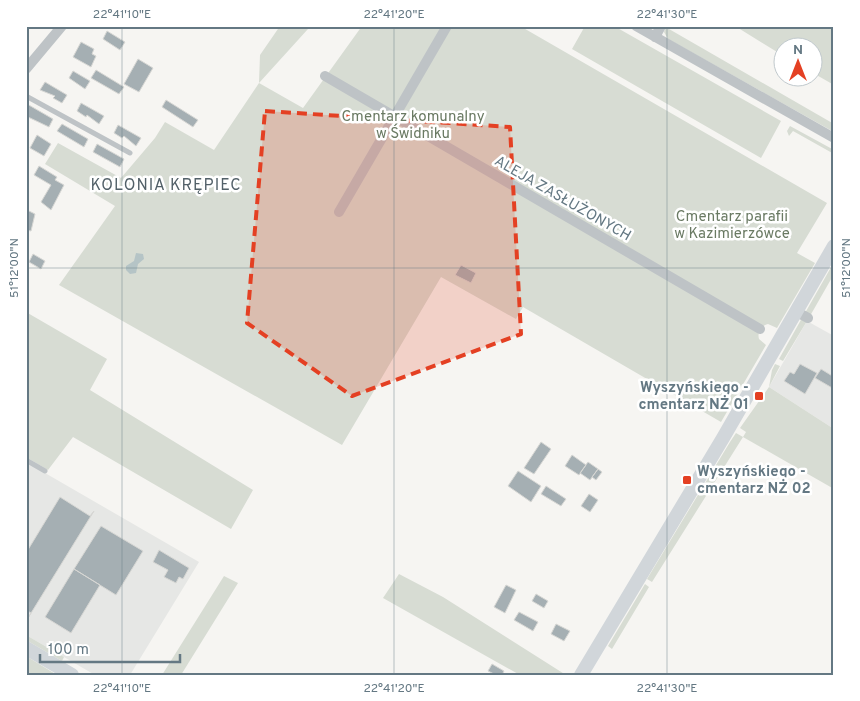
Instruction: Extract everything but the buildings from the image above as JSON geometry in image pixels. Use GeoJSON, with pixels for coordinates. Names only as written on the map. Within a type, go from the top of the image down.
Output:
{"type":"FeatureCollection","features":[{"type":"Feature","properties":{"kind":"street"},"geometry":{"type":"LineString","coordinates":[[26,70],[62,26]]}},
{"type":"Feature","properties":{"kind":"street"},"geometry":{"type":"LineString","coordinates":[[339,212],[447,26]]}},
{"type":"Feature","properties":{"kind":"street"},"geometry":{"type":"LineString","coordinates":[[636,26],[834,138]]}},
{"type":"Feature","properties":{"kind":"street"},"geometry":{"type":"LineString","coordinates":[[655,37],[662,26]]}},
{"type":"Feature","properties":{"kind":"street","name":"ALEJA ZASŁUŻONYCH"},"geometry":{"type":"LineString","coordinates":[[325,76],[760,330]]}},
{"type":"Feature","properties":{"kind":"street"},"geometry":{"type":"LineString","coordinates":[[581,675],[802,315],[834,246]]}},
{"type":"Feature","properties":{"kind":"street"},"geometry":{"type":"LineString","coordinates":[[26,648],[72,675]]}},
{"type":"Feature","properties":{"kind":"lane"},"geometry":{"type":"LineString","coordinates":[[26,96],[130,153]]}},
{"type":"Feature","properties":{"kind":"lane"},"geometry":{"type":"LineString","coordinates":[[26,460],[45,471]]}},
{"type":"Feature","properties":{"kind":"highlighted area"},"geometry":{"type":"Polygon","coordinates":[[[265,111],[510,127],[521,334],[352,396],[247,323],[265,111]]]}},
{"type":"Feature","properties":{"kind":"shaded area"},"geometry":{"type":"Polygon","coordinates":[[[136,253],[143,254],[144,259],[138,264],[136,273],[130,274],[126,270],[126,266],[134,261],[136,253]]]}},
{"type":"Feature","properties":{"kind":"shaded area"},"geometry":{"type":"Polygon","coordinates":[[[807,321],[834,336],[834,429],[769,387],[807,321]]]}},
{"type":"Feature","properties":{"kind":"shaded area"},"geometry":{"type":"Polygon","coordinates":[[[26,462],[199,562],[130,675],[95,675],[26,635],[26,462]]]}},
{"type":"Feature","properties":{"kind":"green space"},"geometry":{"type":"Polygon","coordinates":[[[280,26],[304,26],[308,29],[259,83],[260,55],[280,26]]]}},
{"type":"Feature","properties":{"kind":"green space"},"geometry":{"type":"Polygon","coordinates":[[[362,26],[520,26],[827,203],[797,253],[815,263],[777,328],[768,324],[760,330],[759,339],[766,345],[721,422],[523,307],[516,319],[441,277],[342,445],[59,285],[115,206],[45,164],[58,143],[121,178],[155,138],[165,122],[214,150],[259,83],[303,108],[362,26]]]}},
{"type":"Feature","properties":{"kind":"green space"},"geometry":{"type":"Polygon","coordinates":[[[585,26],[614,26],[781,121],[761,158],[572,49],[585,26]]]}},
{"type":"Feature","properties":{"kind":"green space"},"geometry":{"type":"Polygon","coordinates":[[[666,26],[670,26],[669,29],[834,124],[834,132],[668,39],[664,32],[666,26]]]}},
{"type":"Feature","properties":{"kind":"green space"},"geometry":{"type":"Polygon","coordinates":[[[735,26],[834,26],[834,85],[822,78],[822,38],[772,38],[772,49],[735,26]]]}},
{"type":"Feature","properties":{"kind":"green space"},"geometry":{"type":"Polygon","coordinates":[[[790,126],[834,150],[834,154],[793,131],[789,136],[787,131],[790,126]]]}},
{"type":"Feature","properties":{"kind":"green space"},"geometry":{"type":"Polygon","coordinates":[[[834,262],[834,274],[810,316],[805,313],[834,262]]]}},
{"type":"Feature","properties":{"kind":"green space"},"geometry":{"type":"Polygon","coordinates":[[[26,312],[107,359],[90,390],[253,490],[231,529],[73,437],[48,470],[26,457],[26,312]]]}},
{"type":"Feature","properties":{"kind":"green space"},"geometry":{"type":"Polygon","coordinates":[[[802,318],[807,321],[783,361],[779,359],[802,318]]]}},
{"type":"Feature","properties":{"kind":"green space"},"geometry":{"type":"Polygon","coordinates":[[[775,364],[780,366],[769,387],[772,370],[775,364]]]}},
{"type":"Feature","properties":{"kind":"green space"},"geometry":{"type":"Polygon","coordinates":[[[769,387],[834,429],[834,489],[743,437],[746,432],[740,428],[769,387]]]}},
{"type":"Feature","properties":{"kind":"green space"},"geometry":{"type":"Polygon","coordinates":[[[736,433],[743,437],[652,582],[647,579],[736,433]]]}},
{"type":"Feature","properties":{"kind":"green space"},"geometry":{"type":"Polygon","coordinates":[[[399,574],[443,597],[566,675],[520,675],[383,598],[399,574]]]}},
{"type":"Feature","properties":{"kind":"green space"},"geometry":{"type":"Polygon","coordinates":[[[224,576],[238,583],[181,675],[162,675],[224,576]]]}},
{"type":"Feature","properties":{"kind":"green space"},"geometry":{"type":"Polygon","coordinates":[[[645,584],[649,587],[612,649],[608,646],[645,584]]]}},
{"type":"Feature","properties":{"kind":"green space"},"geometry":{"type":"Polygon","coordinates":[[[26,635],[64,657],[62,661],[26,640],[26,635]]]}},
{"type":"Feature","properties":{"kind":"green space"},"geometry":{"type":"Polygon","coordinates":[[[26,656],[57,675],[26,674],[26,656]]]}},
{"type":"Feature","properties":{"kind":"place","name":"Wyszyńskiego - cmentarz NŻ 01"},"geometry":{"type":"Point","coordinates":[759,396]}},
{"type":"Feature","properties":{"kind":"place","name":"Wyszyńskiego - cmentarz NŻ 02"},"geometry":{"type":"Point","coordinates":[687,480]}},
{"type":"Feature","properties":{"kind":"district","name":"KOLONIA KRĘPIEC"},"geometry":{"type":"Point","coordinates":[166,184]}},
{"type":"Feature","properties":{"kind":"park label","name":"Cmentarz komunalny w Świdniku"},"geometry":{"type":"Point","coordinates":[413,124]}},
{"type":"Feature","properties":{"kind":"park label","name":"Cmentarz parafii w Kazimierzówce"},"geometry":{"type":"Point","coordinates":[732,224]}}]}
